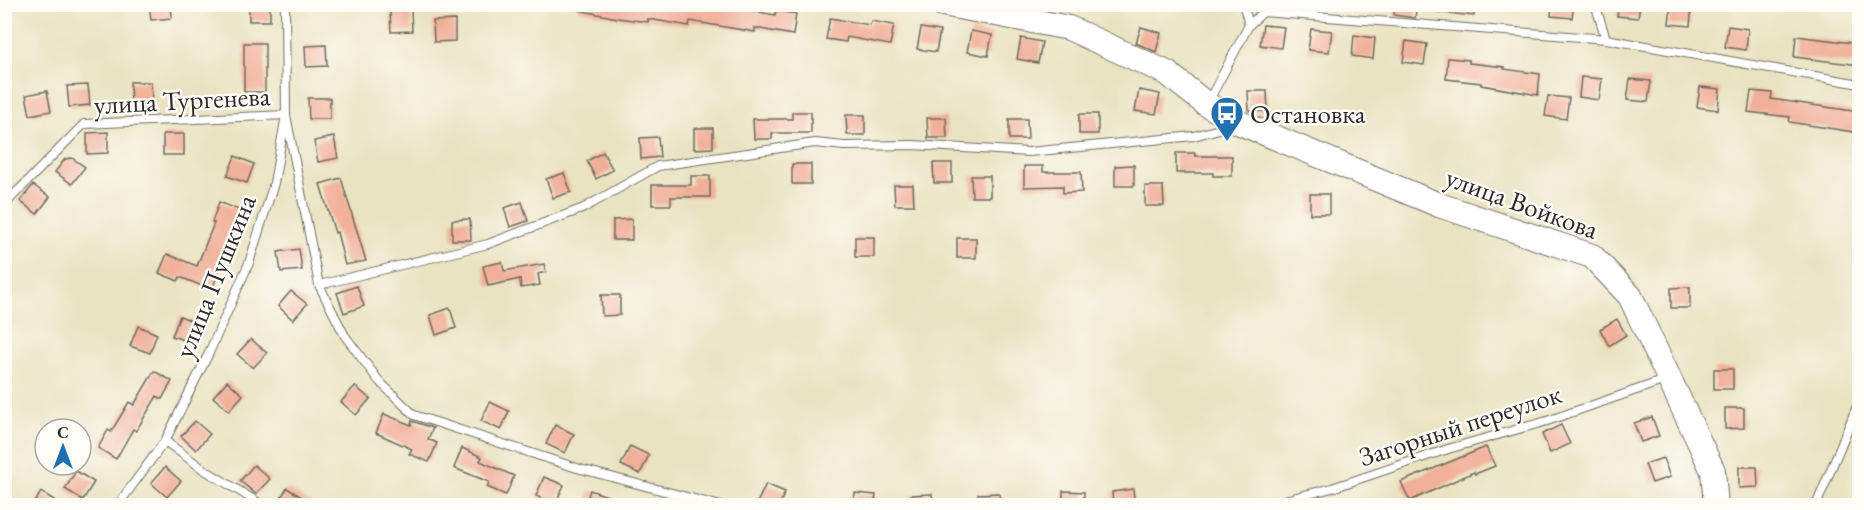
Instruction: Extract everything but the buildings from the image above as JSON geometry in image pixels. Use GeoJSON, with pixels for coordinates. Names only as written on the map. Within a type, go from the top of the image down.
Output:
{"type":"FeatureCollection","features":[{"type":"Feature","properties":{"kind":"street","name":"улица Войкова"},"geometry":{"type":"LineString","coordinates":[[943,4],[1069,28],[1167,73],[1206,104],[1240,123],[1439,205],[1592,256],[1630,296],[1713,471],[1716,506]]}},
{"type":"Feature","properties":{"kind":"lane","name":"улица Пушкина"},"geometry":{"type":"LineString","coordinates":[[117,506],[165,441],[208,355],[249,263],[274,183],[286,116],[285,4]]}},
{"type":"Feature","properties":{"kind":"lane"},"geometry":{"type":"LineString","coordinates":[[1243,4],[1249,25]]}},
{"type":"Feature","properties":{"kind":"lane"},"geometry":{"type":"LineString","coordinates":[[1595,4],[1606,39]]}},
{"type":"Feature","properties":{"kind":"lane"},"geometry":{"type":"LineString","coordinates":[[1206,104],[1249,25],[1263,12],[1606,39],[1860,84]]}},
{"type":"Feature","properties":{"kind":"lane","name":"улица Тургенева"},"geometry":{"type":"LineString","coordinates":[[4,205],[84,124],[286,116]]}},
{"type":"Feature","properties":{"kind":"lane"},"geometry":{"type":"LineString","coordinates":[[286,116],[319,285],[345,336],[379,381],[414,415],[577,468],[721,506]]}},
{"type":"Feature","properties":{"kind":"lane"},"geometry":{"type":"LineString","coordinates":[[319,285],[488,244],[584,208],[658,166],[815,143],[1029,152],[1194,136],[1240,123]]}},
{"type":"Feature","properties":{"kind":"lane","name":"Загорный переулок"},"geometry":{"type":"LineString","coordinates":[[1262,506],[1332,488],[1448,449],[1547,421],[1669,379]]}},
{"type":"Feature","properties":{"kind":"lane"},"geometry":{"type":"LineString","coordinates":[[1816,506],[1860,399]]}},
{"type":"Feature","properties":{"kind":"lane"},"geometry":{"type":"LineString","coordinates":[[165,441],[203,469],[264,506]]}},
{"type":"Feature","properties":{"kind":"place","name":"Остановка"},"geometry":{"type":"Point","coordinates":[1227,142]}}]}
